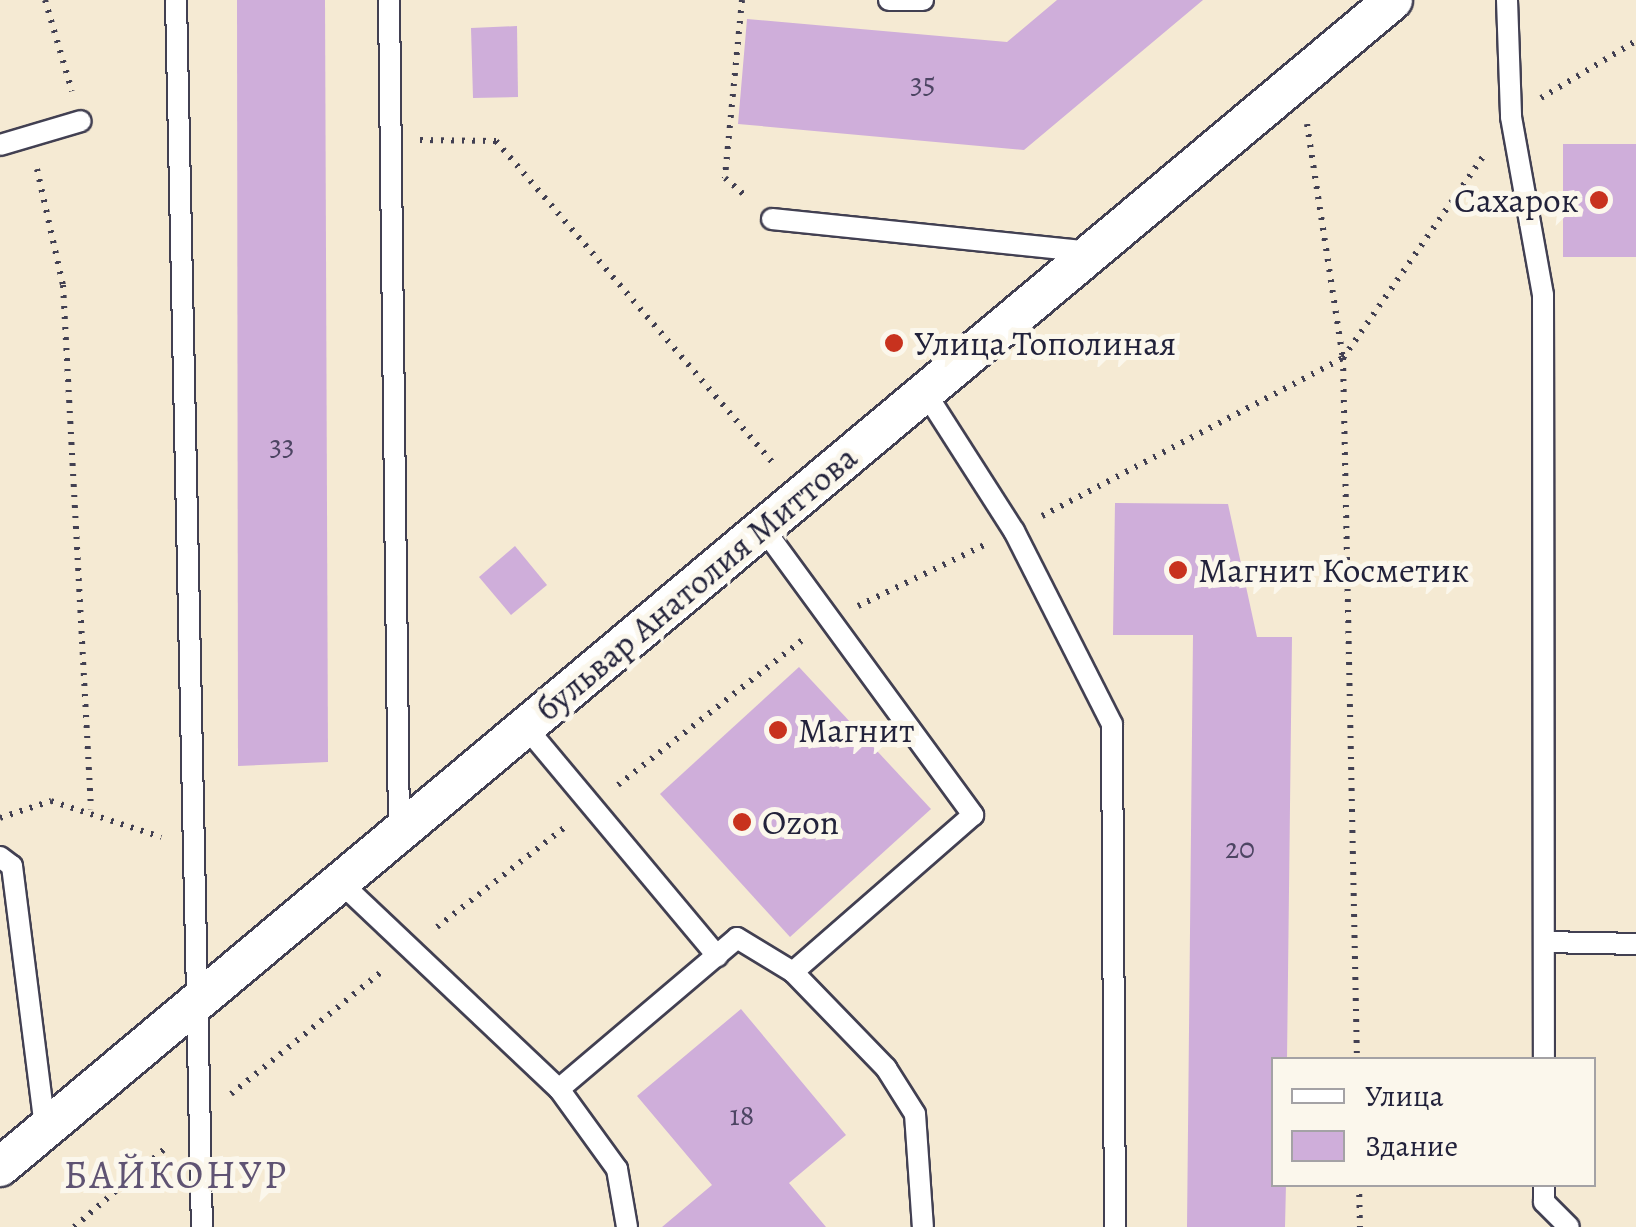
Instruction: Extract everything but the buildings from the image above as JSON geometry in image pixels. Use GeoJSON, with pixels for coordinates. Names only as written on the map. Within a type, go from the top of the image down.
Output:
{"type":"FeatureCollection","features":[{"type":"Feature","properties":{"kind":"street","name":"бульвар Анатолия Миттова"},"geometry":{"type":"LineString","coordinates":[[0,1167],[1386,3]]}},
{"type":"Feature","properties":{"kind":"lane"},"geometry":{"type":"LineString","coordinates":[[176,0],[202,1227]]}},
{"type":"Feature","properties":{"kind":"lane"},"geometry":{"type":"LineString","coordinates":[[390,0],[398,833]]}},
{"type":"Feature","properties":{"kind":"lane"},"geometry":{"type":"LineString","coordinates":[[890,0],[923,0]]}},
{"type":"Feature","properties":{"kind":"lane"},"geometry":{"type":"LineString","coordinates":[[1506,0],[1510,116],[1542,295],[1544,1057]]}},
{"type":"Feature","properties":{"kind":"lane"},"geometry":{"type":"LineString","coordinates":[[0,145],[82,121]]}},
{"type":"Feature","properties":{"kind":"lane"},"geometry":{"type":"LineString","coordinates":[[772,218],[1091,252]]}},
{"type":"Feature","properties":{"kind":"lane"},"geometry":{"type":"LineString","coordinates":[[924,392],[1014,531],[1112,724],[1115,1227]]}},
{"type":"Feature","properties":{"kind":"lane"},"geometry":{"type":"LineString","coordinates":[[763,528],[973,816],[793,972]]}},
{"type":"Feature","properties":{"kind":"lane"},"geometry":{"type":"LineString","coordinates":[[526,726],[716,956]]}},
{"type":"Feature","properties":{"kind":"lane"},"geometry":{"type":"LineString","coordinates":[[0,857],[12,866],[45,1129]]}},
{"type":"Feature","properties":{"kind":"lane"},"geometry":{"type":"LineString","coordinates":[[340,882],[560,1089],[617,1169],[627,1227]]}},
{"type":"Feature","properties":{"kind":"lane"},"geometry":{"type":"LineString","coordinates":[[560,1089],[737,938],[793,972],[886,1068],[915,1114],[923,1227]]}},
{"type":"Feature","properties":{"kind":"lane"},"geometry":{"type":"LineString","coordinates":[[1544,942],[1636,944]]}},
{"type":"Feature","properties":{"kind":"lane"},"geometry":{"type":"LineString","coordinates":[[1544,1187],[1544,1202],[1569,1227]]}},
{"type":"Feature","properties":{"kind":"path"},"geometry":{"type":"LineString","coordinates":[[45,0],[82,121]]}},
{"type":"Feature","properties":{"kind":"path"},"geometry":{"type":"LineString","coordinates":[[742,0],[725,178],[772,218]]}},
{"type":"Feature","properties":{"kind":"path"},"geometry":{"type":"LineString","coordinates":[[1300,78],[1344,358],[1357,1057]]}},
{"type":"Feature","properties":{"kind":"path"},"geometry":{"type":"LineString","coordinates":[[29,136],[63,284],[90,808]]}},
{"type":"Feature","properties":{"kind":"path"},"geometry":{"type":"LineString","coordinates":[[391,139],[496,141],[802,495]]}},
{"type":"Feature","properties":{"kind":"path"},"geometry":{"type":"LineString","coordinates":[[0,818],[51,801],[90,808],[195,850]]}},
{"type":"Feature","properties":{"kind":"path"},"geometry":{"type":"LineString","coordinates":[[1359,1187],[1360,1227]]}},
{"type":"Feature","properties":{"kind":"place","name":"Сахарок"},"geometry":{"type":"Point","coordinates":[1599,200]}},
{"type":"Feature","properties":{"kind":"place","name":"Улица Тополиная"},"geometry":{"type":"Point","coordinates":[894,343]}},
{"type":"Feature","properties":{"kind":"place","name":"Магнит Косметик"},"geometry":{"type":"Point","coordinates":[1178,570]}},
{"type":"Feature","properties":{"kind":"place","name":"Магнит"},"geometry":{"type":"Point","coordinates":[778,730]}},
{"type":"Feature","properties":{"kind":"place","name":"Ozon"},"geometry":{"type":"Point","coordinates":[742,822]}},
{"type":"Feature","properties":{"kind":"district","name":"БАЙКОНУР"},"geometry":{"type":"Point","coordinates":[176,1175]}}]}
